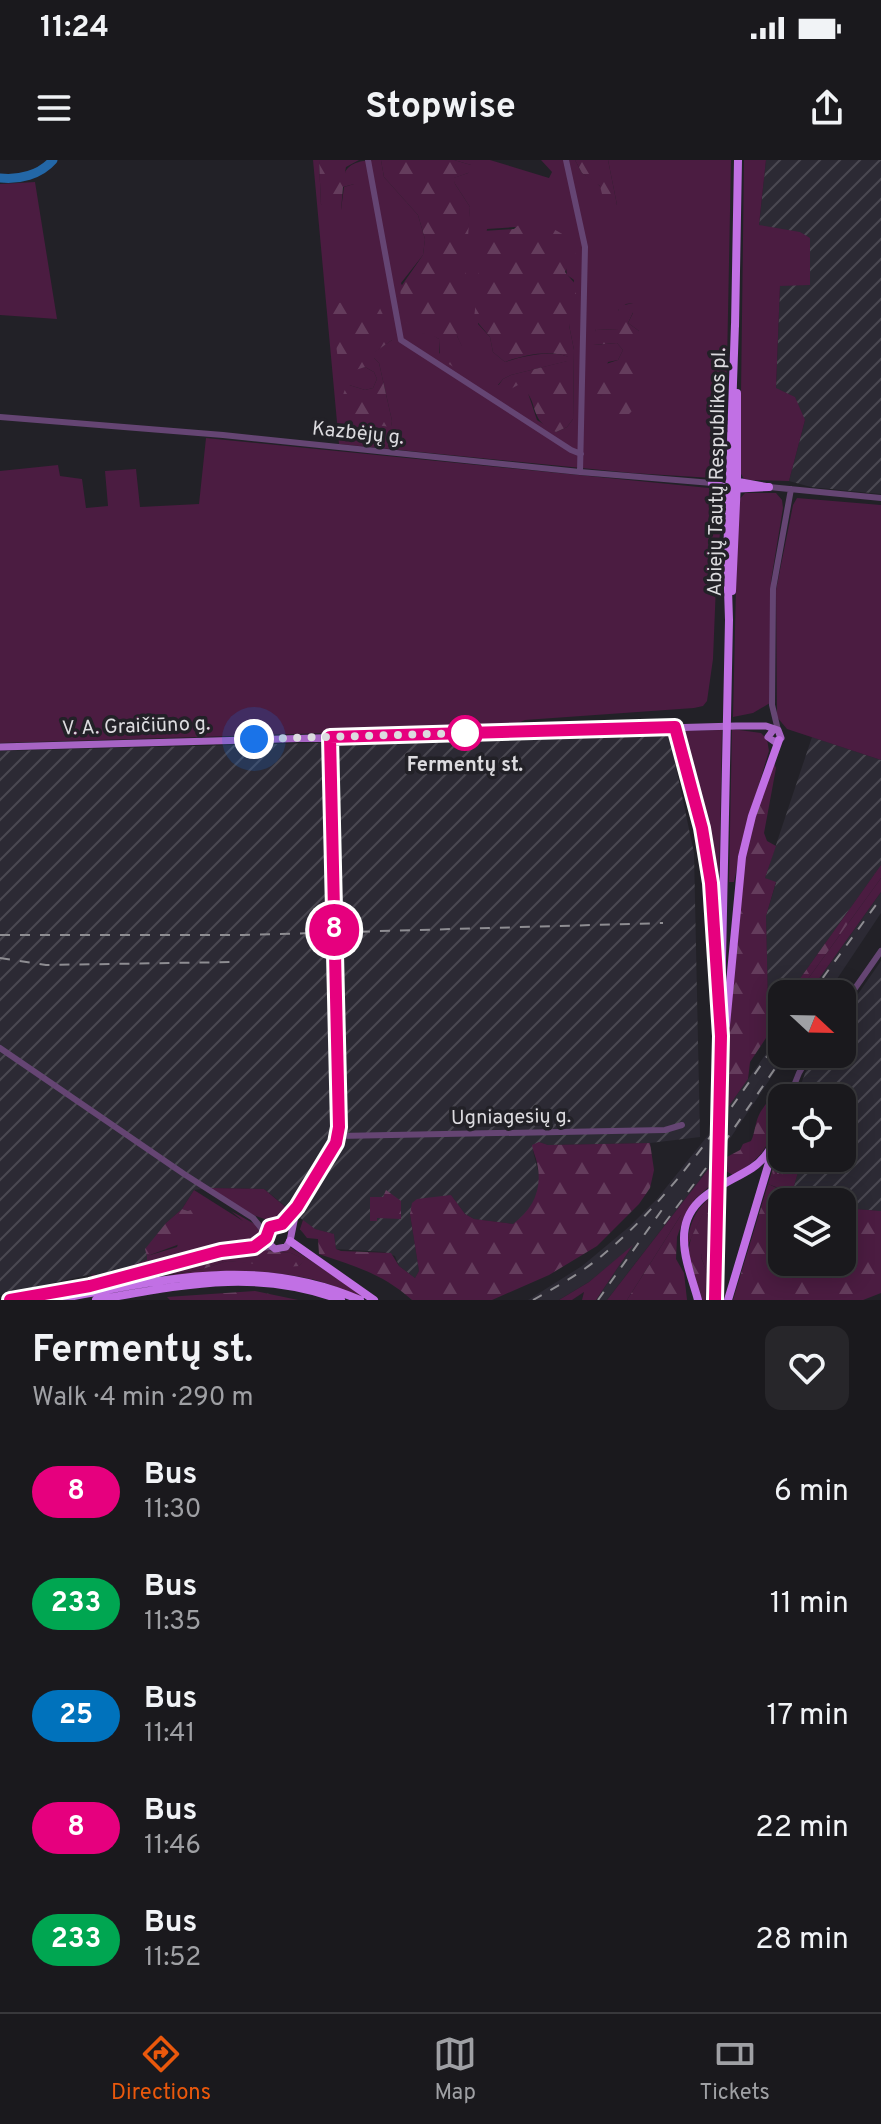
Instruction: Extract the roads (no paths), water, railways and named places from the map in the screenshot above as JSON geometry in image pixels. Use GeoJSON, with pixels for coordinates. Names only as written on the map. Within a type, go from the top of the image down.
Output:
{"type":"FeatureCollection","features":[{"type":"Feature","properties":{"kind":"highway","name":"Abiejų Tautų Respublikos pl."},"geometry":{"type":"LineString","coordinates":[[715,1300],[729,620],[732,600],[738,160]]}},
{"type":"Feature","properties":{"kind":"highway"},"geometry":{"type":"LineString","coordinates":[[712,483],[769,487]]}},
{"type":"Feature","properties":{"kind":"highway"},"geometry":{"type":"LineString","coordinates":[[675,727],[709,866],[721,1036]]}},
{"type":"Feature","properties":{"kind":"highway"},"geometry":{"type":"LineString","coordinates":[[721,1049],[729,1000],[740,865],[752,816],[779,740]]}},
{"type":"Feature","properties":{"kind":"highway"},"geometry":{"type":"LineString","coordinates":[[698,1300],[684,1242],[687,1221],[703,1195],[752,1167],[768,1152]]}},
{"type":"Feature","properties":{"kind":"highway"},"geometry":{"type":"LineString","coordinates":[[728,1300],[768,1166]]}},
{"type":"Feature","properties":{"kind":"highway"},"geometry":{"type":"LineString","coordinates":[[752,1167],[760,1168],[765,1176]]}},
{"type":"Feature","properties":{"kind":"highway"},"geometry":{"type":"LineString","coordinates":[[290,1236],[374,1300]]}},
{"type":"Feature","properties":{"kind":"highway"},"geometry":{"type":"LineString","coordinates":[[52,1300],[194,1276],[237,1273],[288,1277],[360,1300]]}},
{"type":"Feature","properties":{"kind":"highway"},"geometry":{"type":"LineString","coordinates":[[717,1274],[728,1281],[735,1274]]}},
{"type":"Feature","properties":{"kind":"highway"},"geometry":{"type":"LineString","coordinates":[[96,1300],[215,1281],[286,1285],[341,1300]]}},
{"type":"Feature","properties":{"kind":"main road","name":"V. A. Graičiūno g."},"geometry":{"type":"LineString","coordinates":[[0,747],[675,727],[753,726],[772,731]]}},
{"type":"Feature","properties":{"kind":"main road"},"geometry":{"type":"LineString","coordinates":[[772,731],[772,741],[779,740]]}},
{"type":"Feature","properties":{"kind":"main road"},"geometry":{"type":"LineString","coordinates":[[296,1209],[279,1224],[270,1227],[266,1236],[272,1247],[283,1249],[290,1236],[296,1209],[338,1136],[330,737]]}},
{"type":"Feature","properties":{"kind":"main road"},"geometry":{"type":"LineString","coordinates":[[279,1224],[290,1236]]}},
{"type":"Feature","properties":{"kind":"street"},"geometry":{"type":"LineString","coordinates":[[368,160],[401,340],[581,454]]}},
{"type":"Feature","properties":{"kind":"street"},"geometry":{"type":"LineString","coordinates":[[566,160],[585,247],[580,472]]}},
{"type":"Feature","properties":{"kind":"street","name":"Kazbėjų g."},"geometry":{"type":"LineString","coordinates":[[0,417],[223,435],[712,483]]}},
{"type":"Feature","properties":{"kind":"street"},"geometry":{"type":"LineString","coordinates":[[769,487],[881,498]]}},
{"type":"Feature","properties":{"kind":"street"},"geometry":{"type":"LineString","coordinates":[[772,731],[773,589],[791,489]]}},
{"type":"Feature","properties":{"kind":"street"},"geometry":{"type":"LineString","coordinates":[[856,987],[881,951]]}},
{"type":"Feature","properties":{"kind":"street"},"geometry":{"type":"LineString","coordinates":[[0,1048],[253,1218],[279,1224]]}},
{"type":"Feature","properties":{"kind":"street","name":"Ugniagesių g."},"geometry":{"type":"LineString","coordinates":[[338,1136],[665,1130],[682,1125]]}},
{"type":"Feature","properties":{"kind":"street"},"geometry":{"type":"LineString","coordinates":[[253,1218],[266,1236],[254,1247]]}},
{"type":"Feature","properties":{"kind":"street"},"geometry":{"type":"LineString","coordinates":[[10,1300],[90,1286],[221,1251],[272,1247]]}},
{"type":"Feature","properties":{"kind":"waterway"},"geometry":{"type":"LineString","coordinates":[[0,178],[29,175],[53,160]]}},
{"type":"Feature","properties":{"kind":"railway"},"geometry":{"type":"LineString","coordinates":[[821,980],[881,898]]}},
{"type":"Feature","properties":{"kind":"railway"},"geometry":{"type":"LineString","coordinates":[[0,935],[244,935],[663,923]]}},
{"type":"Feature","properties":{"kind":"railway"},"geometry":{"type":"LineString","coordinates":[[0,958],[46,965],[233,962]]}},
{"type":"Feature","properties":{"kind":"railway"},"geometry":{"type":"LineString","coordinates":[[533,1300],[597,1260],[631,1230],[700,1150],[768,1055]]}},
{"type":"Feature","properties":{"kind":"railway"},"geometry":{"type":"LineString","coordinates":[[664,1224],[775,1068]]}},
{"type":"Feature","properties":{"kind":"railway"},"geometry":{"type":"LineString","coordinates":[[598,1300],[664,1207]]}},
{"type":"Feature","properties":{"kind":"place","name":"Fermentų st."},"geometry":{"type":"Point","coordinates":[465,733]}}]}
